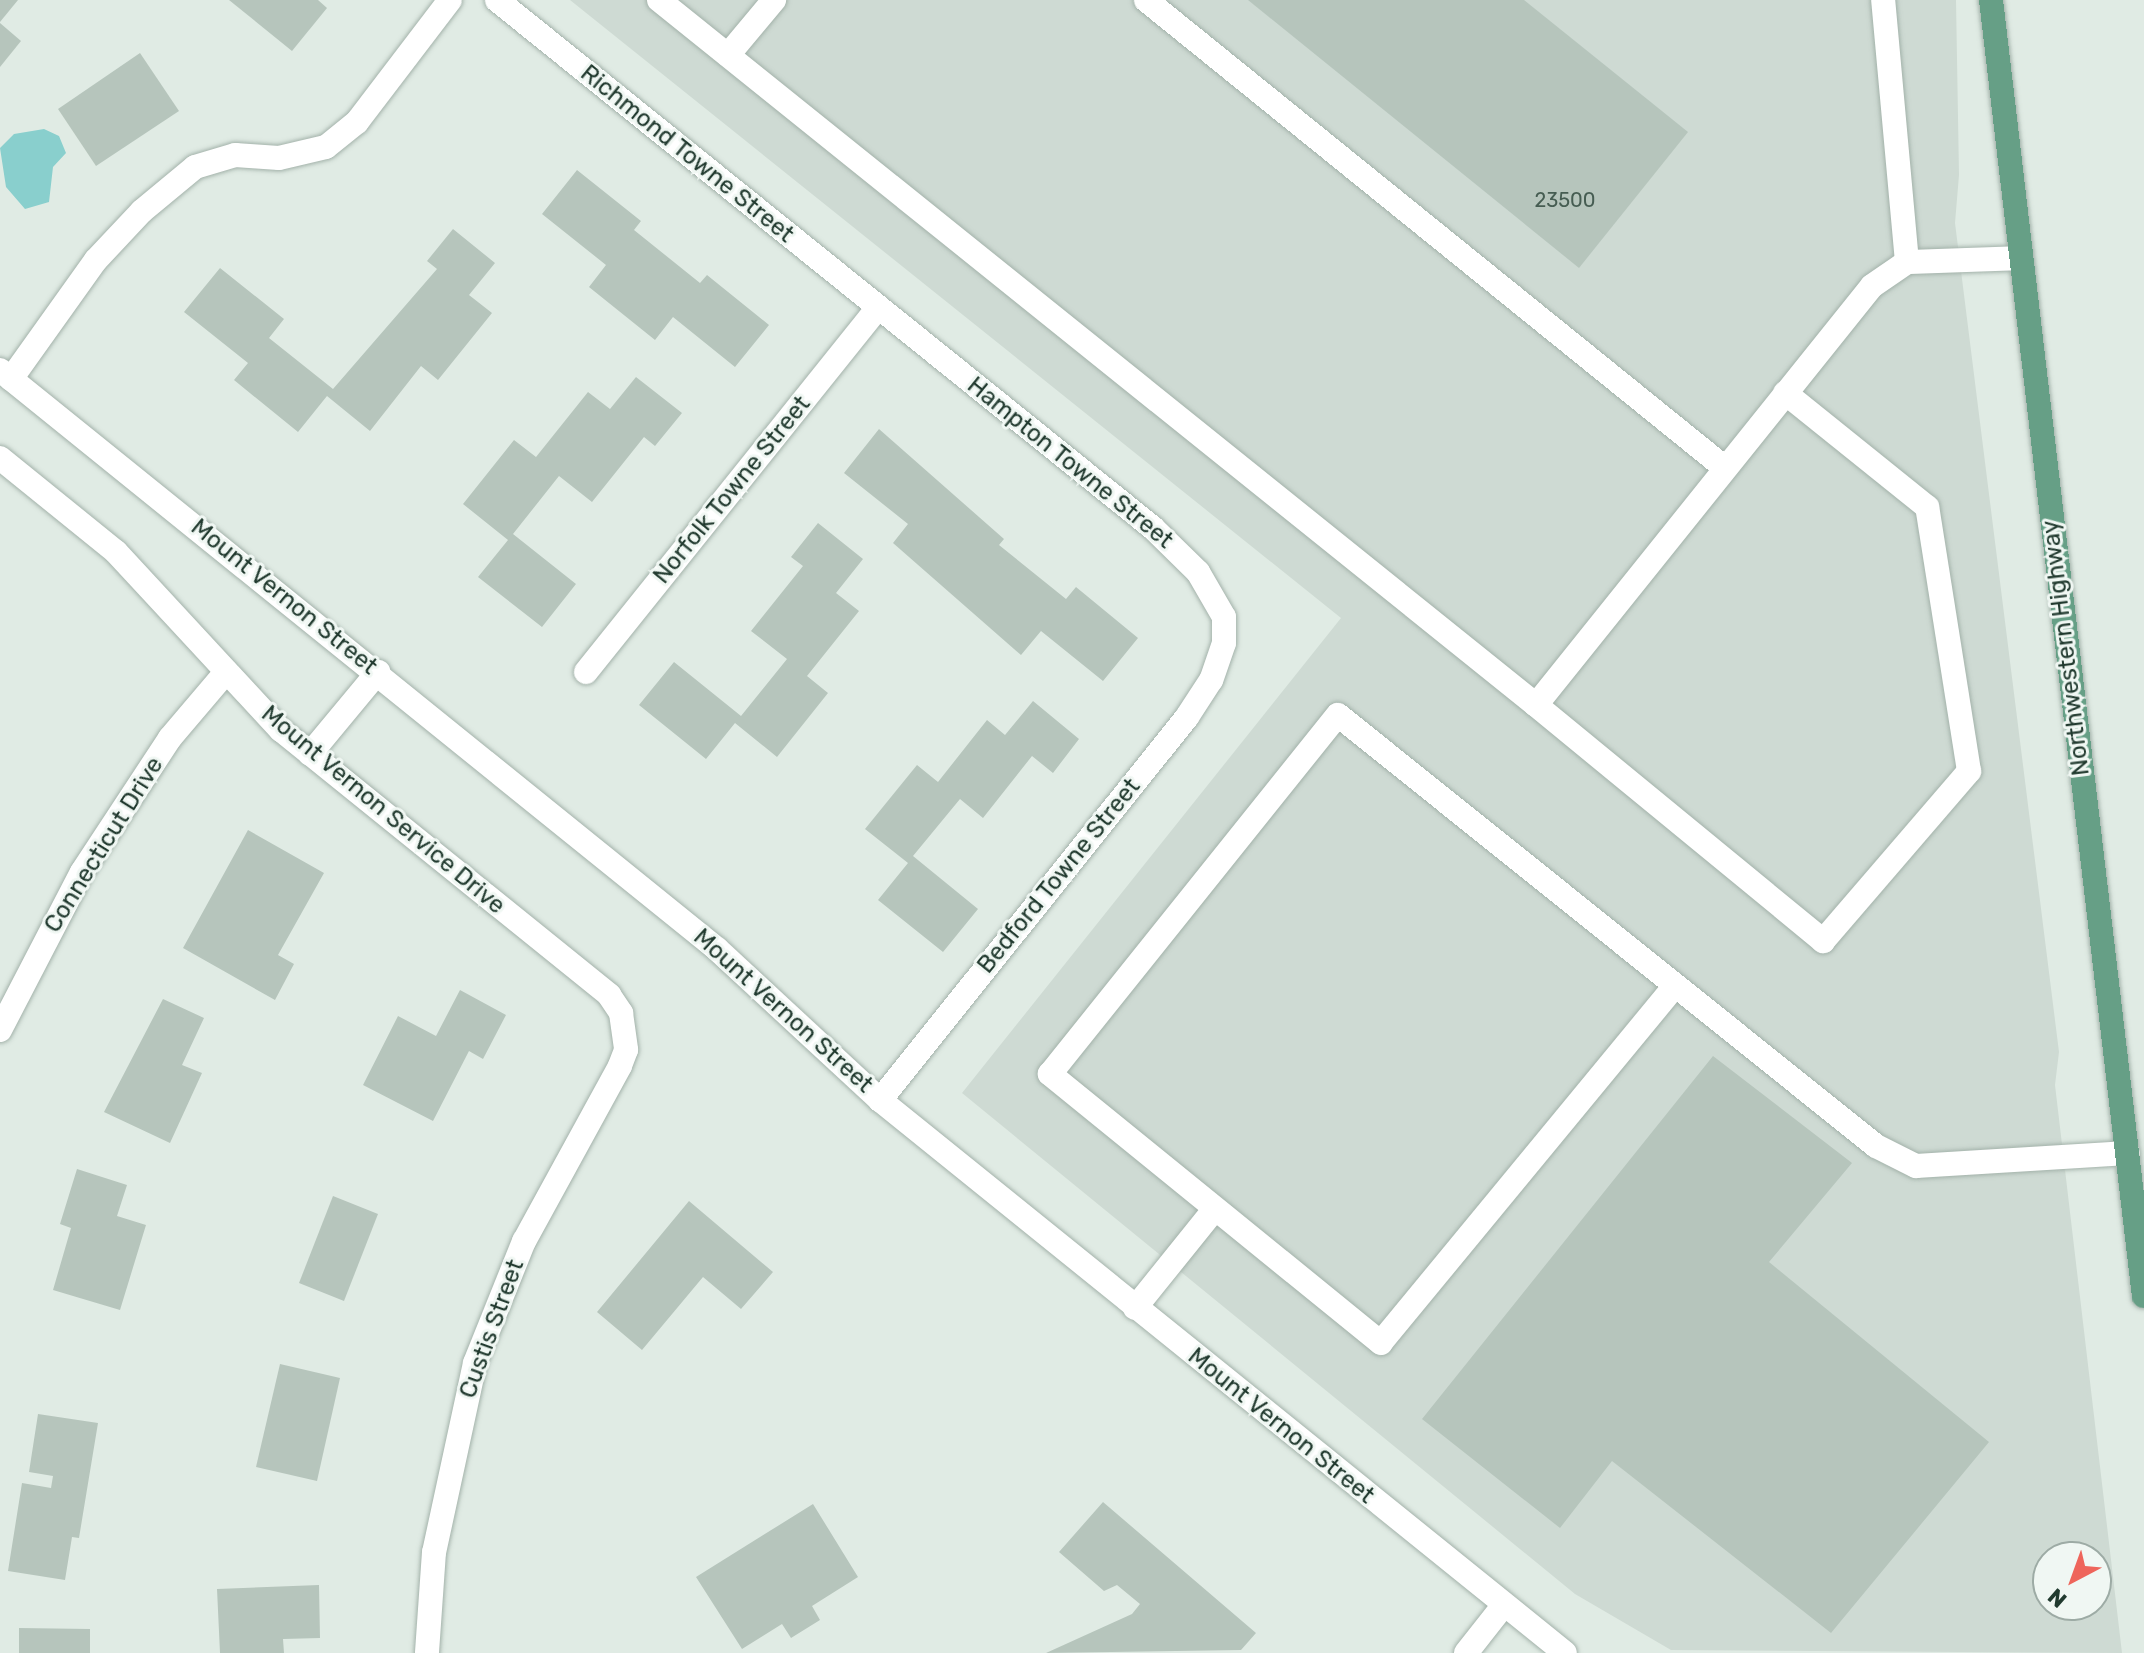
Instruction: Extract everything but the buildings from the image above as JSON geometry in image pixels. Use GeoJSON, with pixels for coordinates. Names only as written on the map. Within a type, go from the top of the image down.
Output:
{"type":"FeatureCollection","features":[{"type":"Feature","properties":{"kind":"main road","name":"Northwestern Highway"},"geometry":{"type":"LineString","coordinates":[[1991,0],[2019,258],[2144,1296]]}},
{"type":"Feature","properties":{"kind":"street"},"geometry":{"type":"LineString","coordinates":[[6,375],[96,260],[142,211],[195,167],[235,155],[279,158],[326,147],[357,122],[450,0]]}},
{"type":"Feature","properties":{"kind":"street","name":"Richmond Towne Street"},"geometry":{"type":"LineString","coordinates":[[497,0],[878,308]]}},
{"type":"Feature","properties":{"kind":"street"},"geometry":{"type":"LineString","coordinates":[[659,0],[1536,705],[1823,941],[1969,771],[1927,507],[1785,393]]}},
{"type":"Feature","properties":{"kind":"street"},"geometry":{"type":"LineString","coordinates":[[728,55],[774,0]]}},
{"type":"Feature","properties":{"kind":"street"},"geometry":{"type":"LineString","coordinates":[[1146,0],[1725,468]]}},
{"type":"Feature","properties":{"kind":"street"},"geometry":{"type":"LineString","coordinates":[[1883,0],[1907,262]]}},
{"type":"Feature","properties":{"kind":"street"},"geometry":{"type":"LineString","coordinates":[[1536,705],[1872,286],[1907,262],[2019,258]]}},
{"type":"Feature","properties":{"kind":"street","name":"Hampton Towne Street"},"geometry":{"type":"LineString","coordinates":[[878,308],[1179,551],[1215,593],[1224,617],[1224,643]]}},
{"type":"Feature","properties":{"kind":"street","name":"Norfolk Towne Street"},"geometry":{"type":"LineString","coordinates":[[586,672],[878,308]]}},
{"type":"Feature","properties":{"kind":"street","name":"Mount Vernon Street"},"geometry":{"type":"LineString","coordinates":[[6,375],[378,672],[717,949],[880,1100],[1565,1653]]}},
{"type":"Feature","properties":{"kind":"street","name":"Mount Vernon Service Drive"},"geometry":{"type":"LineString","coordinates":[[0,458],[116,552],[226,672],[310,754],[609,995],[626,1029]]}},
{"type":"Feature","properties":{"kind":"street","name":"Bedford Towne Street"},"geometry":{"type":"LineString","coordinates":[[880,1100],[1187,717],[1211,680],[1224,643]]}},
{"type":"Feature","properties":{"kind":"street","name":"Connecticut Drive"},"geometry":{"type":"LineString","coordinates":[[0,1030],[82,872],[170,738],[226,672]]}},
{"type":"Feature","properties":{"kind":"street"},"geometry":{"type":"LineString","coordinates":[[310,754],[378,672]]}},
{"type":"Feature","properties":{"kind":"street"},"geometry":{"type":"LineString","coordinates":[[1674,987],[1381,1343],[1213,1211],[1050,1074],[1338,715],[1876,1146],[1916,1166],[2128,1153]]}},
{"type":"Feature","properties":{"kind":"street","name":"Custis Street"},"geometry":{"type":"LineString","coordinates":[[427,1653],[434,1552],[475,1363],[524,1241],[620,1066],[626,1029]]}},
{"type":"Feature","properties":{"kind":"street"},"geometry":{"type":"LineString","coordinates":[[1135,1308],[1213,1211]]}},
{"type":"Feature","properties":{"kind":"street"},"geometry":{"type":"LineString","coordinates":[[1466,1653],[1503,1606]]}},
{"type":"Feature","properties":{"kind":"shaded area"},"geometry":{"type":"Polygon","coordinates":[[[570,0],[1956,0],[1959,175],[1955,223],[2059,1052],[2055,1085],[2109,1541],[2032,1541],[2032,1621],[2112,1621],[2112,1568],[2122,1653],[1671,1650],[1575,1594],[962,1093],[1341,618],[570,0]]]}},
{"type":"Feature","properties":{"kind":"water"},"geometry":{"type":"Polygon","coordinates":[[[44,129],[59,136],[66,153],[53,167],[49,202],[25,209],[6,187],[0,148],[14,134],[44,129]]]}}]}
